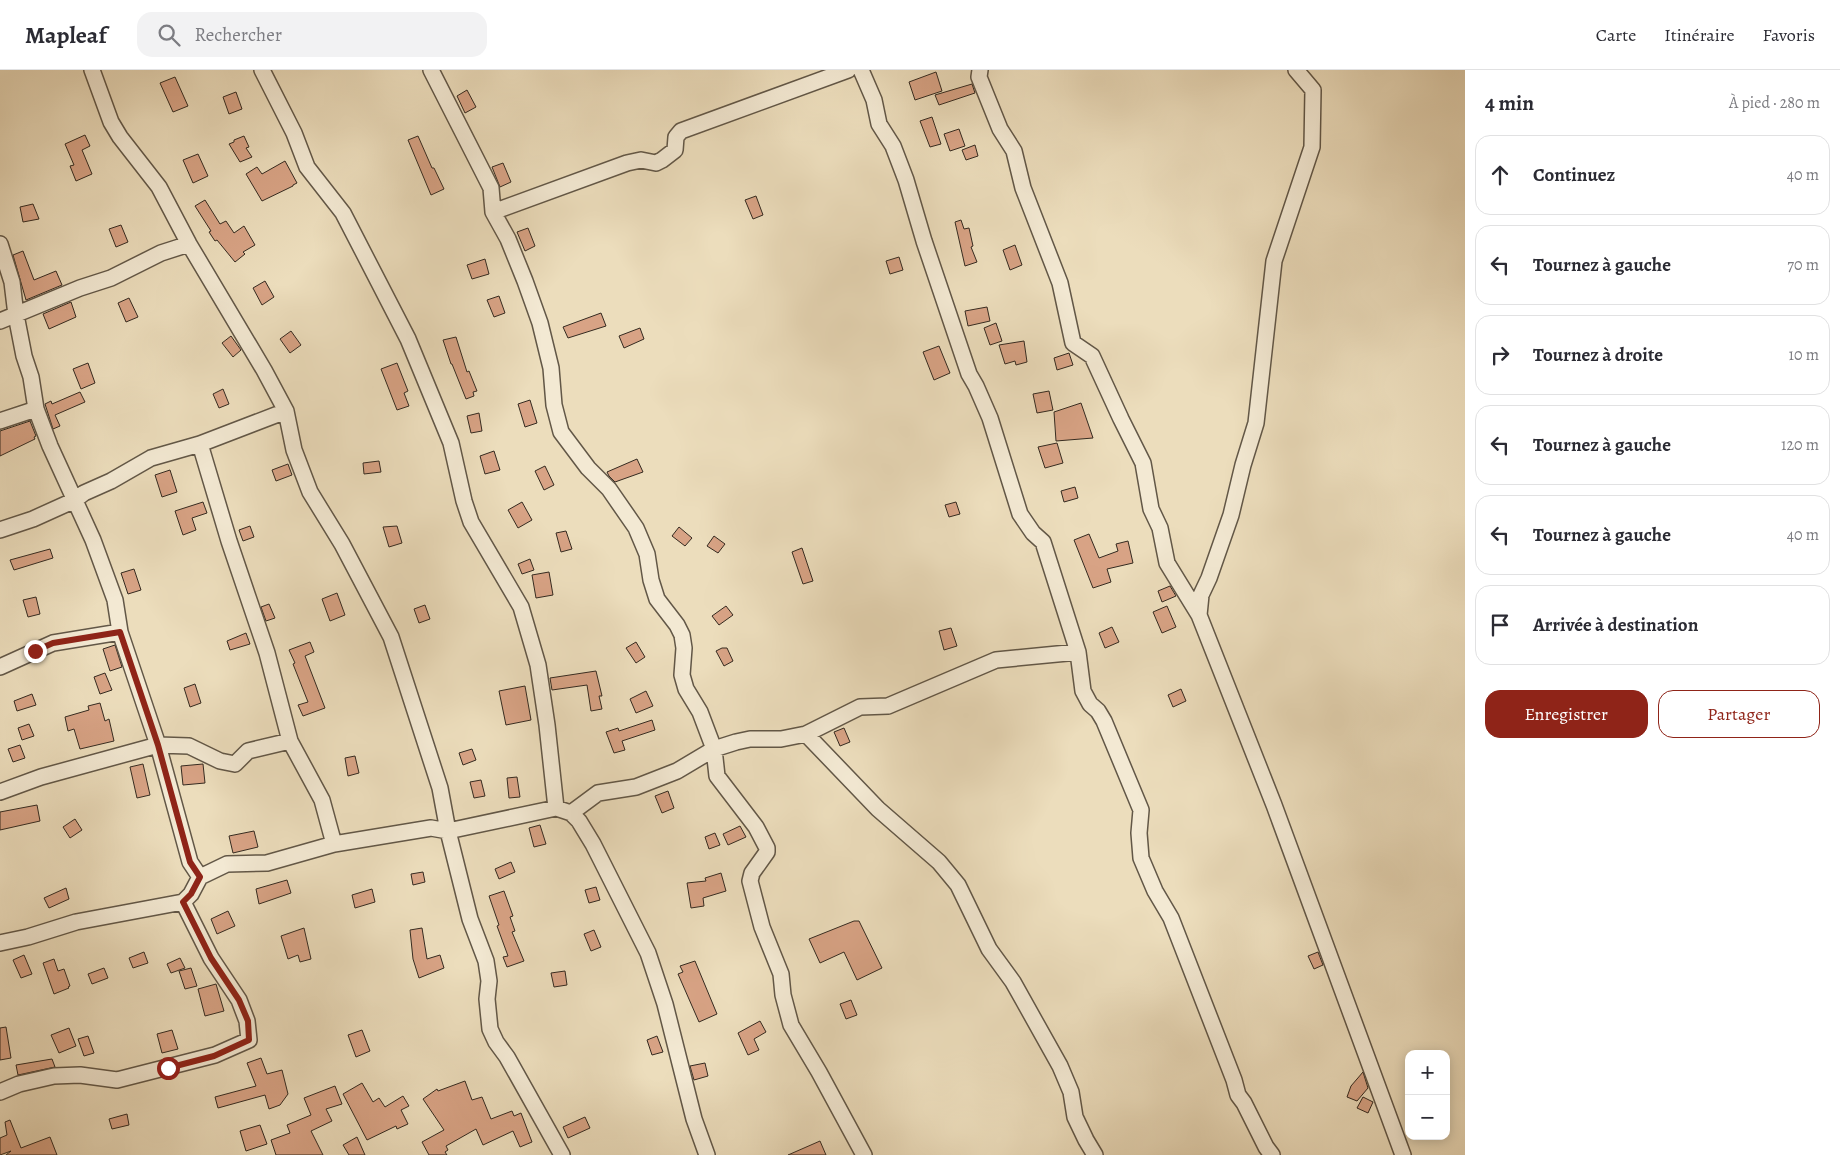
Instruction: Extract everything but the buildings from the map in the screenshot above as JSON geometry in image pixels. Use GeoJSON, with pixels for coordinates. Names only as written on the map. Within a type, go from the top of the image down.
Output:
{"type":"FeatureCollection","features":[{"type":"Feature","properties":{"kind":"street"},"geometry":{"type":"LineString","coordinates":[[92,70],[111,122],[120,137],[159,187],[188,244],[264,370],[286,411],[294,450],[310,492],[342,544],[391,637],[440,788],[448,831],[470,919],[486,961],[489,981],[487,1005],[490,1029],[562,1155]]}},
{"type":"Feature","properties":{"kind":"street"},"geometry":{"type":"LineString","coordinates":[[262,70],[294,133],[307,167],[344,213],[408,339],[452,443],[464,501],[471,522],[521,607],[538,665],[556,808]]}},
{"type":"Feature","properties":{"kind":"street"},"geometry":{"type":"LineString","coordinates":[[431,70],[491,188],[493,212],[508,239],[540,323],[551,368],[554,405],[560,432],[588,468],[609,489],[636,528],[647,554],[651,580],[657,599],[677,625],[682,636],[684,648],[682,675],[686,689],[697,705],[714,749],[717,776],[756,827],[768,850],[752,873],[750,881],[762,927],[781,974],[783,995],[791,1025],[864,1155]]}},
{"type":"Feature","properties":{"kind":"street"},"geometry":{"type":"LineString","coordinates":[[493,212],[627,163],[641,160],[656,163],[673,153],[676,147],[676,137],[681,131],[848,70]]}},
{"type":"Feature","properties":{"kind":"street"},"geometry":{"type":"LineString","coordinates":[[861,70],[874,100],[879,124],[893,146],[906,180],[968,374],[976,386],[990,418],[1020,514],[1043,542],[1078,652],[1083,691],[1090,704],[1098,711],[1104,721],[1141,810],[1140,853],[1144,866],[1155,891],[1171,918],[1234,1080],[1238,1095],[1272,1155]]}},
{"type":"Feature","properties":{"kind":"street"},"geometry":{"type":"LineString","coordinates":[[980,70],[979,77],[1000,130],[1014,151],[1023,188],[1060,284],[1073,343],[1092,356],[1143,463],[1151,509],[1160,528],[1167,562],[1199,615],[1274,805],[1403,1155]]}},
{"type":"Feature","properties":{"kind":"street"},"geometry":{"type":"LineString","coordinates":[[1199,615],[1201,595],[1209,578],[1231,515],[1242,465],[1256,423],[1274,262],[1312,147],[1313,90],[1296,70]]}},
{"type":"Feature","properties":{"kind":"street"},"geometry":{"type":"LineString","coordinates":[[0,244],[12,282],[16,315],[24,356],[31,377],[36,409],[50,446],[93,540],[114,600],[120,632],[158,745],[190,862],[200,877]]}},
{"type":"Feature","properties":{"kind":"street"},"geometry":{"type":"LineString","coordinates":[[0,321],[80,288],[111,278],[161,253],[188,244]]}},
{"type":"Feature","properties":{"kind":"street"},"geometry":{"type":"LineString","coordinates":[[0,421],[36,409]]}},
{"type":"Feature","properties":{"kind":"street"},"geometry":{"type":"LineString","coordinates":[[0,530],[75,500],[84,493],[111,481],[151,458],[200,444],[286,411]]}},
{"type":"Feature","properties":{"kind":"street"},"geometry":{"type":"LineString","coordinates":[[200,444],[229,541],[267,653],[290,740],[322,800],[334,844]]}},
{"type":"Feature","properties":{"kind":"street"},"geometry":{"type":"LineString","coordinates":[[0,667],[53,643],[120,632]]}},
{"type":"Feature","properties":{"kind":"street"},"geometry":{"type":"LineString","coordinates":[[572,813],[598,793],[636,787],[677,771],[714,749],[750,739],[782,739],[806,734],[860,707],[888,706],[996,660],[1078,652]]}},
{"type":"Feature","properties":{"kind":"street"},"geometry":{"type":"LineString","coordinates":[[806,734],[878,809],[939,862],[958,885],[989,949],[1013,982],[1060,1066],[1071,1092],[1076,1117],[1086,1140],[1096,1155]]}},
{"type":"Feature","properties":{"kind":"street"},"geometry":{"type":"LineString","coordinates":[[0,792],[41,778],[158,745],[189,746],[220,762],[236,764],[248,751],[290,740]]}},
{"type":"Feature","properties":{"kind":"street"},"geometry":{"type":"LineString","coordinates":[[0,943],[28,937],[76,922],[183,902],[191,894],[200,877],[228,864],[266,863],[334,844],[431,828],[448,831],[556,808],[572,813],[579,821],[593,844],[648,953],[665,1004],[694,1119],[708,1155]]}},
{"type":"Feature","properties":{"kind":"street"},"geometry":{"type":"LineString","coordinates":[[0,1092],[19,1084],[54,1076],[80,1075],[117,1080],[214,1056],[249,1040],[248,1021],[239,1000],[211,958],[183,902]]}},
{"type":"Feature","properties":{"kind":"route"},"geometry":{"type":"LineString","coordinates":[[35,651],[53,643],[120,632],[158,745],[190,862],[200,877],[191,894],[183,902],[211,958],[239,1000],[248,1021],[249,1040],[214,1056],[168,1068]]}}]}
